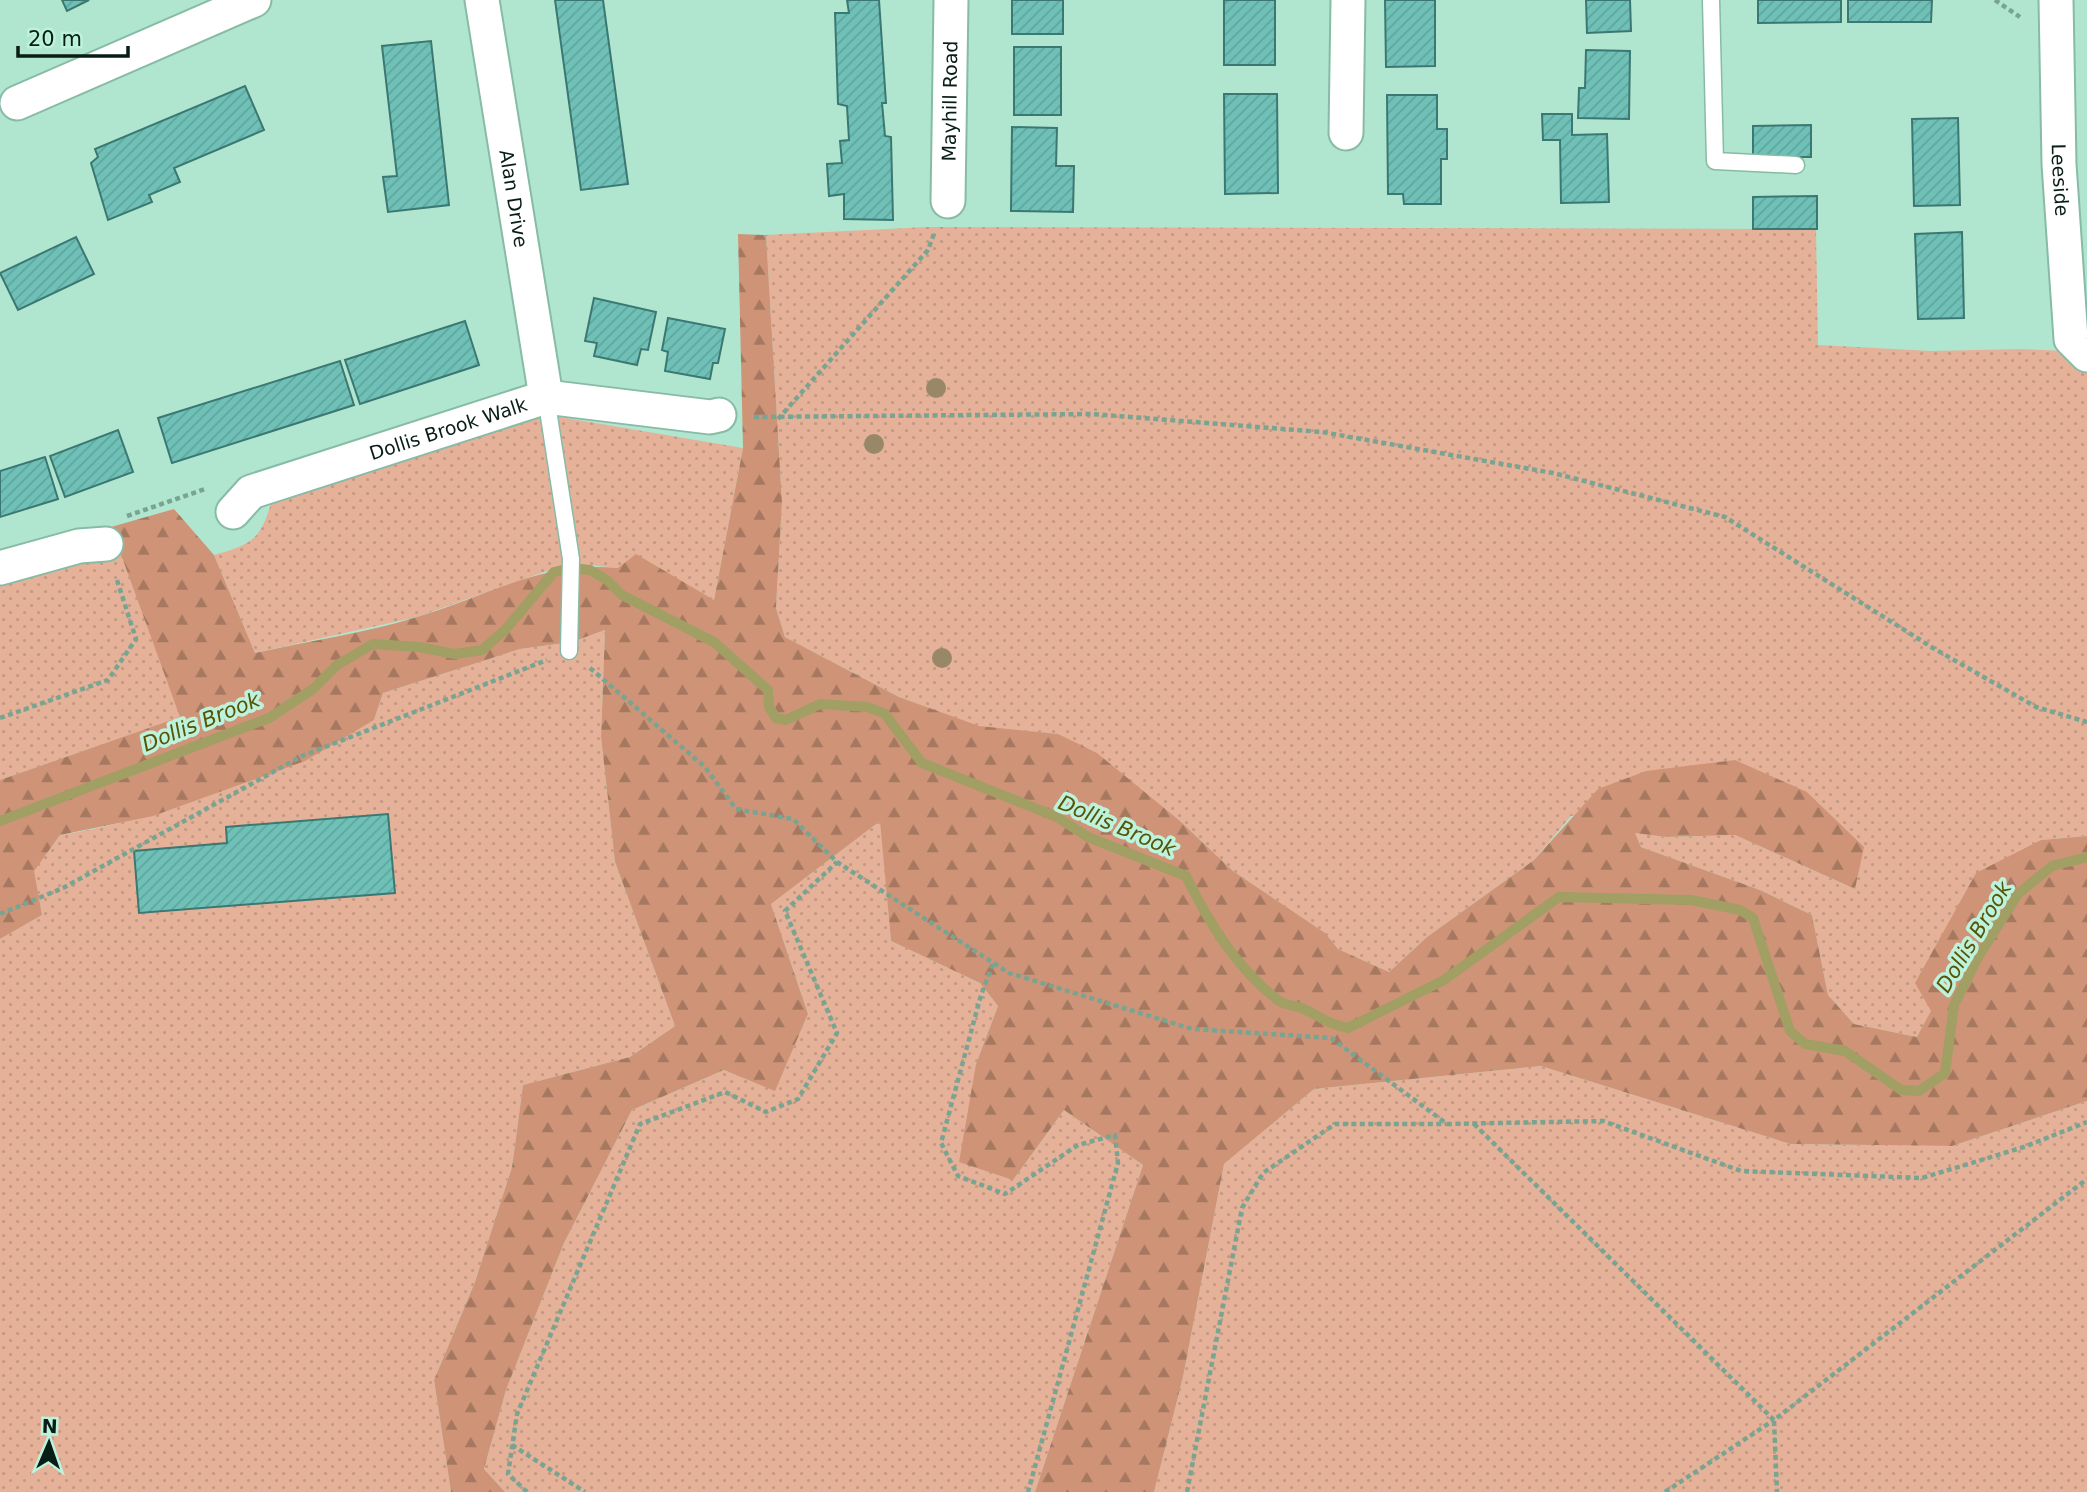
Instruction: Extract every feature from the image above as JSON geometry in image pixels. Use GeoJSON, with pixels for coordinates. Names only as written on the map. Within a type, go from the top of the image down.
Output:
{"type":"FeatureCollection","features":[{"type":"Feature","properties":{"kind":"street"},"geometry":{"type":"LineString","coordinates":[[17,103],[253,0]]}},
{"type":"Feature","properties":{"kind":"street","name":"Alan Drive"},"geometry":{"type":"LineString","coordinates":[[482,0],[546,397]]}},
{"type":"Feature","properties":{"kind":"street","name":"Mayhill Road"},"geometry":{"type":"LineString","coordinates":[[948,201],[951,0]]}},
{"type":"Feature","properties":{"kind":"street"},"geometry":{"type":"LineString","coordinates":[[1346,133],[1348,0]]}},
{"type":"Feature","properties":{"kind":"street","name":"Leeside"},"geometry":{"type":"LineString","coordinates":[[2056,0],[2059,164],[2071,339],[2087,355]]}},
{"type":"Feature","properties":{"kind":"street","name":"Dollis Brook Walk"},"geometry":{"type":"LineString","coordinates":[[233,512],[251,492],[546,397],[710,417],[719,415]]}},
{"type":"Feature","properties":{"kind":"street"},"geometry":{"type":"LineString","coordinates":[[0,569],[79,546],[111,532]]}},
{"type":"Feature","properties":{"kind":"lane"},"geometry":{"type":"LineString","coordinates":[[1711,0],[1715,161],[1796,165]]}},
{"type":"Feature","properties":{"kind":"lane"},"geometry":{"type":"LineString","coordinates":[[546,397],[573,581],[569,651]]}},
{"type":"Feature","properties":{"kind":"path"},"geometry":{"type":"LineString","coordinates":[[778,419],[928,250],[948,201]]}},
{"type":"Feature","properties":{"kind":"path"},"geometry":{"type":"LineString","coordinates":[[719,415],[778,419],[1092,414],[1322,432],[1553,473],[1725,517],[1933,648],[2013,694],[2036,707],[2087,722]]}},
{"type":"Feature","properties":{"kind":"path"},"geometry":{"type":"LineString","coordinates":[[0,718],[108,680],[136,639],[111,532],[209,488]]}},
{"type":"Feature","properties":{"kind":"path"},"geometry":{"type":"LineString","coordinates":[[0,914],[63,888],[302,756],[569,651],[705,767],[736,809],[793,819],[837,862],[1009,973],[1192,1029],[1331,1038],[1447,1124]]}},
{"type":"Feature","properties":{"kind":"path"},"geometry":{"type":"LineString","coordinates":[[527,1492],[508,1474],[517,1414],[640,1124],[725,1092],[766,1112],[797,1099],[836,1032],[785,912],[837,862]]}},
{"type":"Feature","properties":{"kind":"path"},"geometry":{"type":"LineString","coordinates":[[993,964],[981,995],[941,1143],[958,1176],[1004,1195],[1078,1145],[1115,1135],[1118,1163],[1028,1492]]}},
{"type":"Feature","properties":{"kind":"path"},"geometry":{"type":"LineString","coordinates":[[1187,1492],[1242,1208],[1263,1173],[1335,1124],[1603,1121],[1741,1171],[1922,1178],[2024,1146],[2087,1122]]}},
{"type":"Feature","properties":{"kind":"path"},"geometry":{"type":"LineString","coordinates":[[1473,1124],[1774,1420],[1777,1492]]}},
{"type":"Feature","properties":{"kind":"path"},"geometry":{"type":"LineString","coordinates":[[1665,1492],[1774,1420],[2087,1179]]}},
{"type":"Feature","properties":{"kind":"path"},"geometry":{"type":"LineString","coordinates":[[512,1445],[585,1492]]}},
{"type":"Feature","properties":{"kind":"shaded area"},"geometry":{"type":"Polygon","coordinates":[[[927,227],[1816,229],[1818,345],[1931,351],[2022,349],[2087,352],[2087,836],[2041,840],[1917,1037],[1854,1024],[1828,995],[1812,915],[1760,890],[1641,847],[1634,832],[1667,837],[1735,835],[1855,889],[1863,847],[1807,792],[1571,816],[1534,860],[1427,937],[1389,972],[1338,949],[1324,933],[1233,871],[1180,821],[1058,734],[979,727],[899,697],[785,637],[776,608],[782,502],[766,235],[927,227]]]}},
{"type":"Feature","properties":{"kind":"shaded area"},"geometry":{"type":"Polygon","coordinates":[[[548,415],[743,448],[714,600],[618,568],[587,565],[544,572],[417,617],[255,653],[214,555],[248,543],[260,530],[273,497],[548,415]]]}},
{"type":"Feature","properties":{"kind":"shaded area"},"geometry":{"type":"Polygon","coordinates":[[[119,548],[181,717],[0,780],[0,584],[119,548]]]}},
{"type":"Feature","properties":{"kind":"shaded area"},"geometry":{"type":"Polygon","coordinates":[[[605,630],[601,737],[615,862],[675,1026],[630,1057],[523,1085],[512,1167],[475,1282],[434,1380],[451,1492],[0,1492],[0,939],[42,915],[33,871],[60,835],[103,827],[183,804],[259,773],[374,720],[383,693],[520,649],[572,642],[605,630]]]}},
{"type":"Feature","properties":{"kind":"shaded area"},"geometry":{"type":"Polygon","coordinates":[[[881,820],[891,941],[980,983],[998,1006],[976,1064],[1013,1180],[1064,1110],[1143,1165],[1035,1492],[505,1492],[484,1469],[506,1390],[564,1243],[632,1110],[724,1070],[775,1090],[808,1014],[771,904],[881,820]]]}},
{"type":"Feature","properties":{"kind":"shaded area"},"geometry":{"type":"Polygon","coordinates":[[[1541,1066],[1790,1144],[1952,1146],[2087,1101],[2087,1492],[1154,1492],[1183,1377],[1224,1164],[1314,1089],[1541,1066]]]}},
{"type":"Feature","properties":{"kind":"green space"},"geometry":{"type":"Polygon","coordinates":[[[738,234],[766,235],[782,502],[776,608],[785,637],[899,697],[979,726],[1058,734],[1097,753],[1180,821],[1233,871],[1325,933],[1338,949],[1389,972],[1427,937],[1534,860],[1598,789],[1646,771],[1735,760],[1807,792],[1864,847],[1855,889],[1735,835],[1667,837],[1635,833],[1641,847],[1760,890],[1812,915],[1828,995],[1854,1024],[1917,1037],[1931,1011],[1915,983],[1976,873],[2041,840],[2087,836],[2087,1101],[1952,1146],[1790,1144],[1541,1066],[1314,1089],[1224,1164],[1183,1377],[1154,1492],[1035,1492],[1143,1165],[1064,1110],[1013,1180],[959,1162],[976,1064],[998,1006],[980,983],[891,941],[880,821],[771,904],[808,1014],[775,1091],[724,1070],[632,1110],[564,1243],[506,1390],[484,1469],[505,1492],[451,1492],[434,1380],[475,1282],[512,1167],[523,1085],[630,1057],[675,1026],[615,862],[601,737],[605,630],[572,642],[520,649],[383,693],[374,720],[305,761],[153,816],[60,835],[34,871],[42,915],[0,939],[0,780],[180,717],[111,527],[174,509],[214,555],[255,653],[397,623],[539,575],[590,567],[618,568],[636,554],[714,600],[743,448],[738,234]]]}},
{"type":"Feature","properties":{"kind":"building"},"geometry":{"type":"Polygon","coordinates":[[[62,0],[89,0],[67,11],[62,0]]]}},
{"type":"Feature","properties":{"kind":"building"},"geometry":{"type":"Polygon","coordinates":[[[555,0],[603,0],[628,184],[581,190],[555,0]]]}},
{"type":"Feature","properties":{"kind":"building"},"geometry":{"type":"Polygon","coordinates":[[[847,0],[879,0],[886,103],[882,103],[885,136],[891,137],[893,220],[844,219],[844,194],[829,196],[827,164],[842,163],[840,141],[849,140],[847,106],[838,104],[835,13],[849,13],[847,0]]]}},
{"type":"Feature","properties":{"kind":"building"},"geometry":{"type":"Polygon","coordinates":[[[1012,0],[1063,0],[1063,34],[1012,34],[1012,0]]]}},
{"type":"Feature","properties":{"kind":"building"},"geometry":{"type":"Polygon","coordinates":[[[1224,0],[1275,0],[1275,65],[1224,65],[1224,0]]]}},
{"type":"Feature","properties":{"kind":"building"},"geometry":{"type":"Polygon","coordinates":[[[1385,0],[1435,0],[1435,66],[1386,67],[1385,0]]]}},
{"type":"Feature","properties":{"kind":"building"},"geometry":{"type":"Polygon","coordinates":[[[1586,0],[1630,0],[1631,31],[1587,33],[1586,0]]]}},
{"type":"Feature","properties":{"kind":"building"},"geometry":{"type":"Polygon","coordinates":[[[1758,0],[1841,0],[1841,22],[1758,23],[1758,0]]]}},
{"type":"Feature","properties":{"kind":"building"},"geometry":{"type":"Polygon","coordinates":[[[1848,0],[1932,0],[1931,22],[1848,22],[1848,0]]]}},
{"type":"Feature","properties":{"kind":"building"},"geometry":{"type":"Polygon","coordinates":[[[431,41],[449,205],[388,212],[383,177],[397,176],[382,46],[431,41]]]}},
{"type":"Feature","properties":{"kind":"building"},"geometry":{"type":"Polygon","coordinates":[[[1014,47],[1061,47],[1061,115],[1014,115],[1014,47]]]}},
{"type":"Feature","properties":{"kind":"building"},"geometry":{"type":"Polygon","coordinates":[[[1586,50],[1630,51],[1629,119],[1578,118],[1579,88],[1585,88],[1586,50]]]}},
{"type":"Feature","properties":{"kind":"building"},"geometry":{"type":"Polygon","coordinates":[[[245,86],[264,130],[174,168],[180,182],[149,195],[152,202],[108,220],[91,163],[98,157],[95,149],[245,86]]]}},
{"type":"Feature","properties":{"kind":"building"},"geometry":{"type":"Polygon","coordinates":[[[1224,94],[1277,94],[1278,193],[1225,194],[1224,94]]]}},
{"type":"Feature","properties":{"kind":"building"},"geometry":{"type":"Polygon","coordinates":[[[1387,95],[1437,95],[1437,129],[1447,129],[1447,159],[1441,159],[1441,204],[1404,204],[1403,194],[1388,194],[1387,95]]]}},
{"type":"Feature","properties":{"kind":"building"},"geometry":{"type":"Polygon","coordinates":[[[1542,114],[1572,114],[1572,135],[1607,134],[1609,202],[1561,203],[1560,140],[1543,140],[1542,114]]]}},
{"type":"Feature","properties":{"kind":"building"},"geometry":{"type":"Polygon","coordinates":[[[1958,118],[1960,205],[1914,206],[1912,119],[1958,118]]]}},
{"type":"Feature","properties":{"kind":"building"},"geometry":{"type":"Polygon","coordinates":[[[1811,125],[1811,157],[1753,157],[1753,126],[1811,125]]]}},
{"type":"Feature","properties":{"kind":"building"},"geometry":{"type":"Polygon","coordinates":[[[1012,127],[1057,128],[1056,166],[1074,166],[1073,212],[1011,211],[1012,127]]]}},
{"type":"Feature","properties":{"kind":"building"},"geometry":{"type":"Polygon","coordinates":[[[1817,196],[1817,229],[1753,229],[1753,197],[1817,196]]]}},
{"type":"Feature","properties":{"kind":"building"},"geometry":{"type":"Polygon","coordinates":[[[1962,232],[1964,318],[1918,319],[1915,234],[1962,232]]]}},
{"type":"Feature","properties":{"kind":"building"},"geometry":{"type":"Polygon","coordinates":[[[76,237],[94,274],[18,310],[0,273],[76,237]]]}},
{"type":"Feature","properties":{"kind":"building"},"geometry":{"type":"Polygon","coordinates":[[[594,298],[656,312],[648,350],[641,349],[637,365],[594,356],[597,343],[585,341],[594,298]]]}},
{"type":"Feature","properties":{"kind":"building"},"geometry":{"type":"Polygon","coordinates":[[[668,318],[725,329],[718,363],[713,363],[710,379],[665,371],[668,352],[662,350],[668,318]]]}},
{"type":"Feature","properties":{"kind":"building"},"geometry":{"type":"Polygon","coordinates":[[[465,321],[479,365],[360,404],[345,360],[465,321]]]}},
{"type":"Feature","properties":{"kind":"building"},"geometry":{"type":"Polygon","coordinates":[[[340,361],[354,405],[172,463],[158,418],[340,361]]]}},
{"type":"Feature","properties":{"kind":"building"},"geometry":{"type":"Polygon","coordinates":[[[118,430],[133,472],[65,497],[50,456],[118,430]]]}},
{"type":"Feature","properties":{"kind":"building"},"geometry":{"type":"Polygon","coordinates":[[[45,457],[58,499],[0,517],[0,471],[45,457]]]}},
{"type":"Feature","properties":{"kind":"building"},"geometry":{"type":"Polygon","coordinates":[[[388,814],[395,893],[139,913],[134,851],[227,843],[226,827],[388,814]]]}},
{"type":"Feature","properties":{"kind":"waterway","name":"Dollis Brook"},"geometry":{"type":"LineString","coordinates":[[0,821],[269,718],[313,689],[337,665],[373,644],[419,647],[455,654],[482,650],[505,630],[554,572],[571,568],[590,570],[607,580],[622,595],[714,642],[768,690],[769,707],[776,718],[786,720],[820,704],[867,707],[884,713],[922,763],[1057,817],[1088,837],[1186,876],[1225,944],[1264,988],[1282,1003],[1348,1028],[1444,980],[1559,897],[1691,900],[1740,910],[1753,918],[1790,1031],[1805,1044],[1845,1051],[1901,1090],[1919,1091],[1945,1073],[1954,1005],[1978,957],[2018,894],[2052,866],[2087,857]]}}]}
